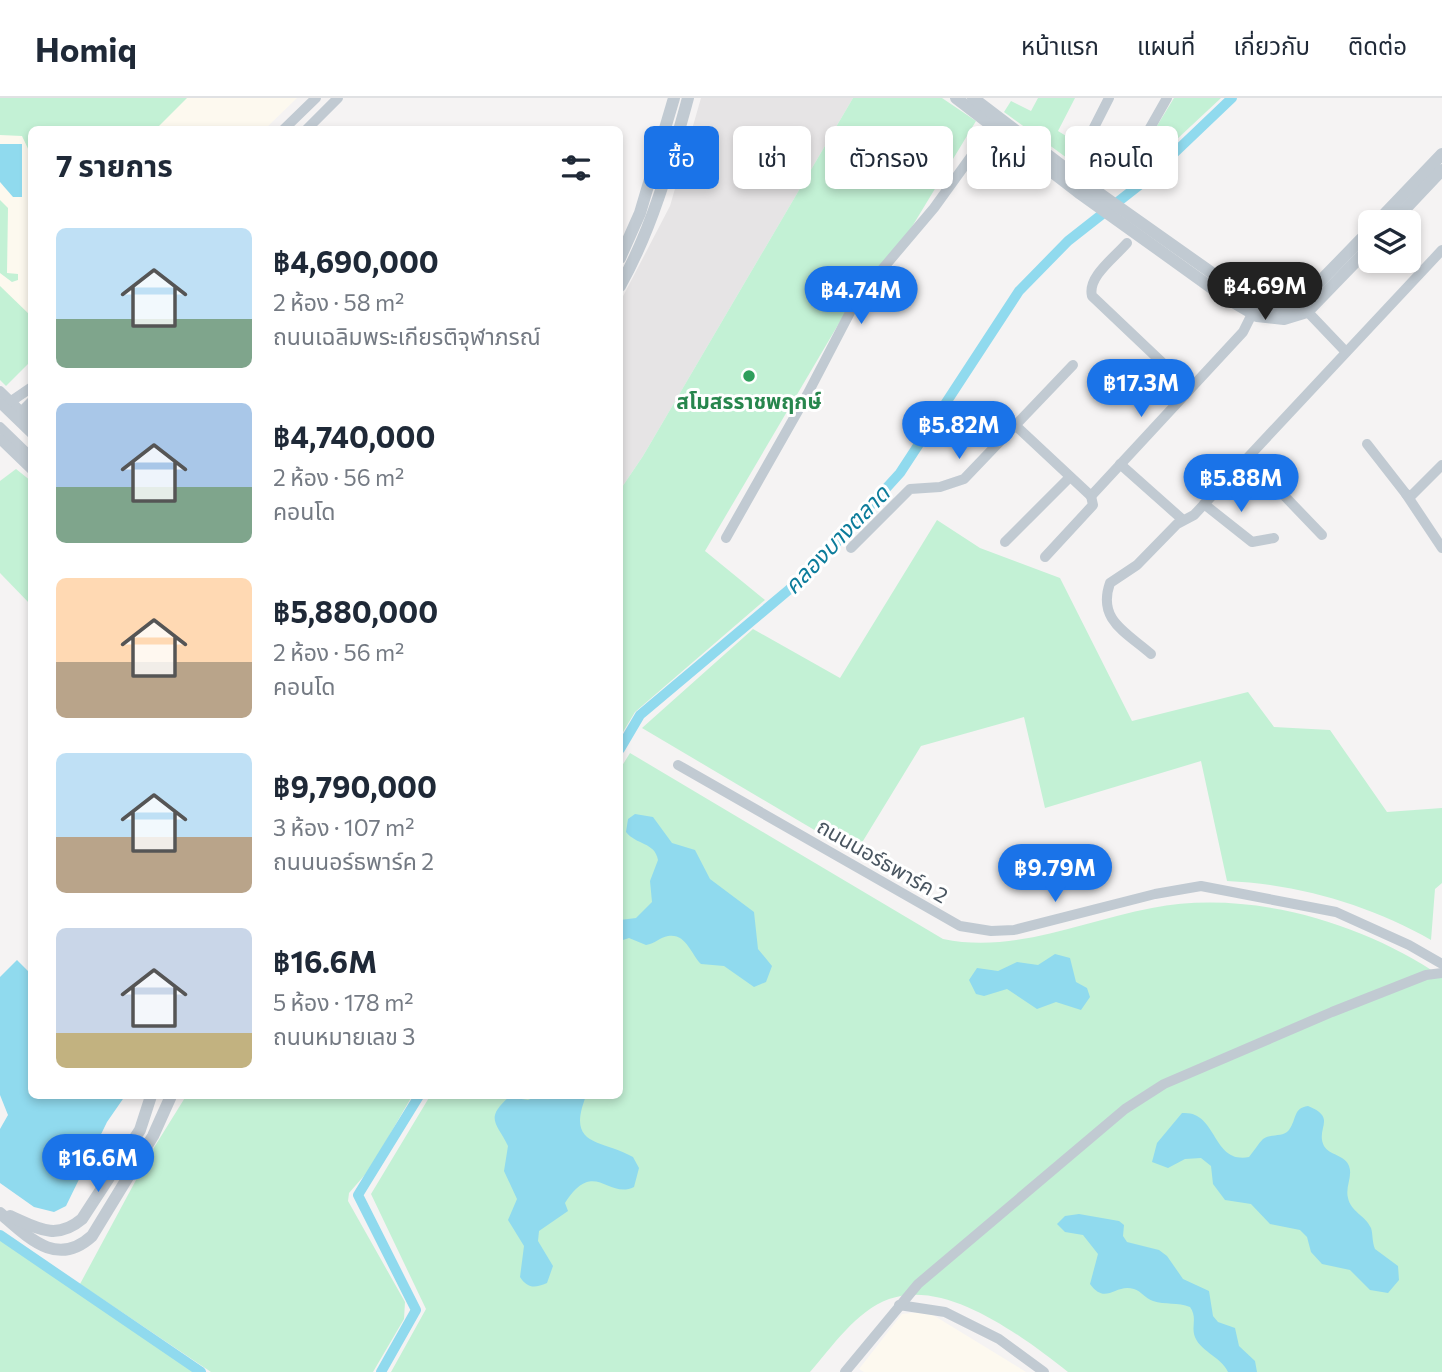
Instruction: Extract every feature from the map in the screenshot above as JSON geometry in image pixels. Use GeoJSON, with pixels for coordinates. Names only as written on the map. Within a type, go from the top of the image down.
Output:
{"type":"FeatureCollection","features":[{"type":"Feature","properties":{"kind":"street"},"geometry":{"type":"LineString","coordinates":[[288,126],[316,98]]}},
{"type":"Feature","properties":{"kind":"street"},"geometry":{"type":"LineString","coordinates":[[310,126],[338,98]]}},
{"type":"Feature","properties":{"kind":"street"},"geometry":{"type":"LineString","coordinates":[[623,251],[643,203],[674,98]]}},
{"type":"Feature","properties":{"kind":"street"},"geometry":{"type":"LineString","coordinates":[[623,280],[636,256],[659,200],[688,98]]}},
{"type":"Feature","properties":{"kind":"street"},"geometry":{"type":"LineString","coordinates":[[956,98],[997,122]]}},
{"type":"Feature","properties":{"kind":"street"},"geometry":{"type":"LineString","coordinates":[[972,98],[997,122],[1082,188],[1255,308],[1303,307],[1358,258]]}},
{"type":"Feature","properties":{"kind":"street"},"geometry":{"type":"LineString","coordinates":[[1109,98],[1079,157],[1121,179],[1167,98]]}},
{"type":"Feature","properties":{"kind":"street"},"geometry":{"type":"LineString","coordinates":[[726,538],[807,395],[857,299],[934,208],[997,122]]}},
{"type":"Feature","properties":{"kind":"street"},"geometry":{"type":"LineString","coordinates":[[1388,210],[1442,154]]}},
{"type":"Feature","properties":{"kind":"street"},"geometry":{"type":"LineString","coordinates":[[1404,210],[1442,170]]}},
{"type":"Feature","properties":{"kind":"street"},"geometry":{"type":"LineString","coordinates":[[1127,243],[1094,279],[1090,288],[1092,296],[1190,389]]}},
{"type":"Feature","properties":{"kind":"street"},"geometry":{"type":"LineString","coordinates":[[1303,307],[1358,244]]}},
{"type":"Feature","properties":{"kind":"street"},"geometry":{"type":"LineString","coordinates":[[1151,654],[1109,617],[1105,604],[1106,593],[1115,577],[1137,565],[1183,520],[1204,504],[1442,250]]}},
{"type":"Feature","properties":{"kind":"street"},"geometry":{"type":"LineString","coordinates":[[1303,307],[1345,351]]}},
{"type":"Feature","properties":{"kind":"street"},"geometry":{"type":"LineString","coordinates":[[1090,496],[1243,332],[1255,308]]}},
{"type":"Feature","properties":{"kind":"street"},"geometry":{"type":"LineString","coordinates":[[852,548],[903,493],[910,489],[940,487],[964,479],[1073,365]]}},
{"type":"Feature","properties":{"kind":"street"},"geometry":{"type":"LineString","coordinates":[[5,402],[28,389]]}},
{"type":"Feature","properties":{"kind":"street"},"geometry":{"type":"LineString","coordinates":[[0,391],[5,402],[28,429]]}},
{"type":"Feature","properties":{"kind":"street"},"geometry":{"type":"LineString","coordinates":[[5,402],[28,418]]}},
{"type":"Feature","properties":{"kind":"street"},"geometry":{"type":"LineString","coordinates":[[21,412],[28,405]]}},
{"type":"Feature","properties":{"kind":"street"},"geometry":{"type":"LineString","coordinates":[[1016,426],[1090,496],[1093,505],[1045,557]]}},
{"type":"Feature","properties":{"kind":"street"},"geometry":{"type":"LineString","coordinates":[[0,427],[28,454]]}},
{"type":"Feature","properties":{"kind":"street"},"geometry":{"type":"LineString","coordinates":[[0,439],[28,466]]}},
{"type":"Feature","properties":{"kind":"street"},"geometry":{"type":"LineString","coordinates":[[1367,444],[1406,494],[1442,548]]}},
{"type":"Feature","properties":{"kind":"street"},"geometry":{"type":"LineString","coordinates":[[1248,458],[1322,535]]}},
{"type":"Feature","properties":{"kind":"street"},"geometry":{"type":"LineString","coordinates":[[1120,464],[1183,520]]}},
{"type":"Feature","properties":{"kind":"street"},"geometry":{"type":"LineString","coordinates":[[1406,494],[1416,494],[1440,472]]}},
{"type":"Feature","properties":{"kind":"street"},"geometry":{"type":"LineString","coordinates":[[1005,542],[1070,477]]}},
{"type":"Feature","properties":{"kind":"street"},"geometry":{"type":"LineString","coordinates":[[1204,504],[1252,542],[1274,538]]}},
{"type":"Feature","properties":{"kind":"street","name":"ถนนนอร์ธพาร์ค 2"},"geometry":{"type":"LineString","coordinates":[[678,765],[960,926],[990,931],[1014,930],[1155,894],[1201,886],[1335,912],[1409,945],[1442,964]]}},
{"type":"Feature","properties":{"kind":"street"},"geometry":{"type":"LineString","coordinates":[[845,1372],[918,1284],[1092,1135],[1164,1084],[1332,1012],[1426,975],[1442,973]]}},
{"type":"Feature","properties":{"kind":"street"},"geometry":{"type":"LineString","coordinates":[[0,1213],[51,1233],[72,1228],[82,1220],[140,1130],[150,1099]]}},
{"type":"Feature","properties":{"kind":"street"},"geometry":{"type":"LineString","coordinates":[[0,1213],[26,1235],[48,1248],[65,1252],[78,1249],[92,1236],[153,1136],[170,1099]]}},
{"type":"Feature","properties":{"kind":"street"},"geometry":{"type":"LineString","coordinates":[[899,1305],[945,1312],[999,1339],[1044,1372]]}},
{"type":"Feature","properties":{"kind":"shaded area"},"geometry":{"type":"Polygon","coordinates":[[[0,98],[297,98],[268,126],[28,126],[28,363],[0,380],[0,98]]]}},
{"type":"Feature","properties":{"kind":"shaded area"},"geometry":{"type":"Polygon","coordinates":[[[701,98],[853,98],[837,126],[825,126],[825,146],[811,170],[811,126],[733,126],[733,189],[800,189],[623,486],[623,296],[670,206],[675,189],[719,189],[719,126],[693,126],[701,98]]]}},
{"type":"Feature","properties":{"kind":"shaded area"},"geometry":{"type":"Polygon","coordinates":[[[920,1312],[933,1315],[1026,1372],[864,1372],[859,1369],[902,1314],[920,1312]]]}},
{"type":"Feature","properties":{"kind":"green space"},"geometry":{"type":"Polygon","coordinates":[[[0,98],[187,98],[159,126],[28,126],[28,149],[22,136],[0,135],[0,98]]]}},
{"type":"Feature","properties":{"kind":"green space","name":"สโมสรราชพฤกษ์"},"geometry":{"type":"Polygon","coordinates":[[[853,98],[942,98],[976,121],[973,126],[967,126],[967,136],[953,159],[953,126],[837,126],[853,98]]]}},
{"type":"Feature","properties":{"kind":"green space"},"geometry":{"type":"Polygon","coordinates":[[[1038,98],[1075,98],[1058,131],[1065,135],[1065,157],[1051,146],[1051,126],[1023,126],[1004,112],[1011,101],[1031,111],[1038,98]]]}},
{"type":"Feature","properties":{"kind":"green space"},"geometry":{"type":"Polygon","coordinates":[[[1174,98],[1221,98],[1178,138],[1178,126],[1157,126],[1174,98]]]}},
{"type":"Feature","properties":{"kind":"green space","name":"สโมสรราชพฤกษ์"},"geometry":{"type":"Polygon","coordinates":[[[825,146],[825,189],[935,189],[910,230],[855,296],[705,551],[765,600],[635,712],[623,732],[623,486],[800,189],[811,189],[811,170],[825,146]]]}},
{"type":"Feature","properties":{"kind":"green space"},"geometry":{"type":"Polygon","coordinates":[[[0,200],[8,208],[7,273],[18,274],[18,280],[12,282],[0,273],[0,200]]]}},
{"type":"Feature","properties":{"kind":"green space"},"geometry":{"type":"Polygon","coordinates":[[[0,286],[28,313],[28,364],[6,386],[0,380],[0,286]]]}},
{"type":"Feature","properties":{"kind":"green space"},"geometry":{"type":"Polygon","coordinates":[[[16,469],[28,479],[28,602],[0,573],[0,481],[16,469]]]}},
{"type":"Feature","properties":{"kind":"green space"},"geometry":{"type":"Polygon","coordinates":[[[937,520],[980,548],[1060,578],[1132,721],[1248,692],[1274,727],[1330,730],[1387,812],[1442,808],[1442,883],[1435,889],[1431,940],[1383,916],[1332,898],[1280,887],[1227,881],[1201,761],[1045,808],[1024,717],[921,746],[855,854],[642,728],[753,629],[840,678],[937,520]]]}},
{"type":"Feature","properties":{"kind":"green space"},"geometry":{"type":"Polygon","coordinates":[[[630,753],[943,939],[969,943],[1022,939],[1152,908],[1189,903],[1227,903],[1265,907],[1341,926],[1411,957],[1442,977],[1442,1372],[1068,1372],[1008,1328],[984,1315],[936,1297],[912,1295],[889,1299],[866,1312],[845,1331],[810,1372],[391,1372],[426,1309],[371,1194],[428,1099],[623,1099],[623,764],[630,753]]]}},
{"type":"Feature","properties":{"kind":"green space"},"geometry":{"type":"Polygon","coordinates":[[[184,1099],[410,1099],[370,1169],[349,1193],[348,1201],[405,1302],[404,1319],[373,1372],[211,1372],[80,1284],[150,1154],[184,1099]]]}},
{"type":"Feature","properties":{"kind":"green space"},"geometry":{"type":"Polygon","coordinates":[[[0,1238],[196,1372],[0,1372],[0,1238]]]}},
{"type":"Feature","properties":{"kind":"water"},"geometry":{"type":"Polygon","coordinates":[[[0,144],[22,144],[22,197],[13,197],[0,182],[0,144]]]}},
{"type":"Feature","properties":{"kind":"water"},"geometry":{"type":"Polygon","coordinates":[[[635,814],[653,817],[672,843],[695,850],[710,879],[754,912],[758,949],[772,966],[766,982],[754,987],[724,966],[701,964],[684,941],[674,936],[646,945],[629,938],[623,940],[623,920],[636,918],[652,902],[650,881],[658,860],[653,850],[626,832],[628,819],[635,814]]]}},
{"type":"Feature","properties":{"kind":"water"},"geometry":{"type":"Polygon","coordinates":[[[1055,954],[1070,958],[1076,982],[1087,988],[1090,997],[1081,1010],[1056,1002],[1037,1009],[1007,989],[984,996],[976,994],[969,980],[977,968],[998,971],[1017,962],[1038,965],[1055,954]]]}},
{"type":"Feature","properties":{"kind":"water"},"geometry":{"type":"Polygon","coordinates":[[[17,960],[28,971],[28,1099],[123,1099],[107,1122],[66,1206],[54,1212],[34,1207],[0,1183],[0,1129],[8,1115],[0,1095],[0,977],[17,960]]]}},
{"type":"Feature","properties":{"kind":"water"},"geometry":{"type":"Polygon","coordinates":[[[507,1099],[585,1099],[580,1125],[583,1133],[598,1143],[633,1157],[639,1168],[634,1187],[616,1189],[593,1181],[584,1183],[575,1190],[565,1203],[568,1211],[539,1231],[538,1241],[553,1266],[547,1283],[535,1286],[526,1284],[520,1277],[524,1246],[508,1220],[517,1199],[504,1171],[508,1146],[495,1121],[497,1111],[507,1099]]]}},
{"type":"Feature","properties":{"kind":"water"},"geometry":{"type":"Polygon","coordinates":[[[1308,1106],[1317,1110],[1324,1119],[1324,1146],[1349,1166],[1348,1198],[1352,1207],[1371,1228],[1375,1249],[1398,1266],[1399,1280],[1388,1293],[1370,1290],[1350,1270],[1322,1264],[1311,1252],[1307,1237],[1300,1230],[1270,1224],[1251,1204],[1225,1200],[1213,1184],[1211,1166],[1201,1158],[1185,1159],[1168,1168],[1152,1162],[1157,1143],[1182,1113],[1194,1114],[1202,1120],[1228,1153],[1237,1157],[1249,1157],[1263,1139],[1289,1130],[1300,1109],[1308,1106]]]}},
{"type":"Feature","properties":{"kind":"water"},"geometry":{"type":"Polygon","coordinates":[[[1079,1214],[1119,1221],[1124,1225],[1123,1236],[1127,1242],[1159,1250],[1167,1256],[1183,1279],[1209,1291],[1213,1316],[1218,1322],[1235,1328],[1239,1346],[1255,1361],[1257,1372],[1228,1372],[1225,1366],[1200,1345],[1194,1334],[1194,1317],[1190,1307],[1153,1301],[1134,1289],[1121,1289],[1106,1294],[1096,1290],[1090,1284],[1098,1254],[1083,1235],[1065,1232],[1057,1224],[1065,1216],[1079,1214]]]}},
{"type":"Feature","properties":{"kind":"waterway","name":"คลองบางตลาด"},"geometry":{"type":"LineString","coordinates":[[623,744],[640,715],[810,572],[900,473],[1019,291],[1068,241],[1147,179],[1232,98]]}},
{"type":"Feature","properties":{"kind":"waterway","name":"คลองบางตลาด"},"geometry":{"type":"LineString","coordinates":[[381,1372],[416,1310],[358,1195],[417,1099]]}},
{"type":"Feature","properties":{"kind":"waterway"},"geometry":{"type":"LineString","coordinates":[[0,1235],[201,1372]]}},
{"type":"Feature","properties":{"kind":"place","name":"สโมสรราชพฤกษ์"},"geometry":{"type":"Point","coordinates":[749,376]}}]}
